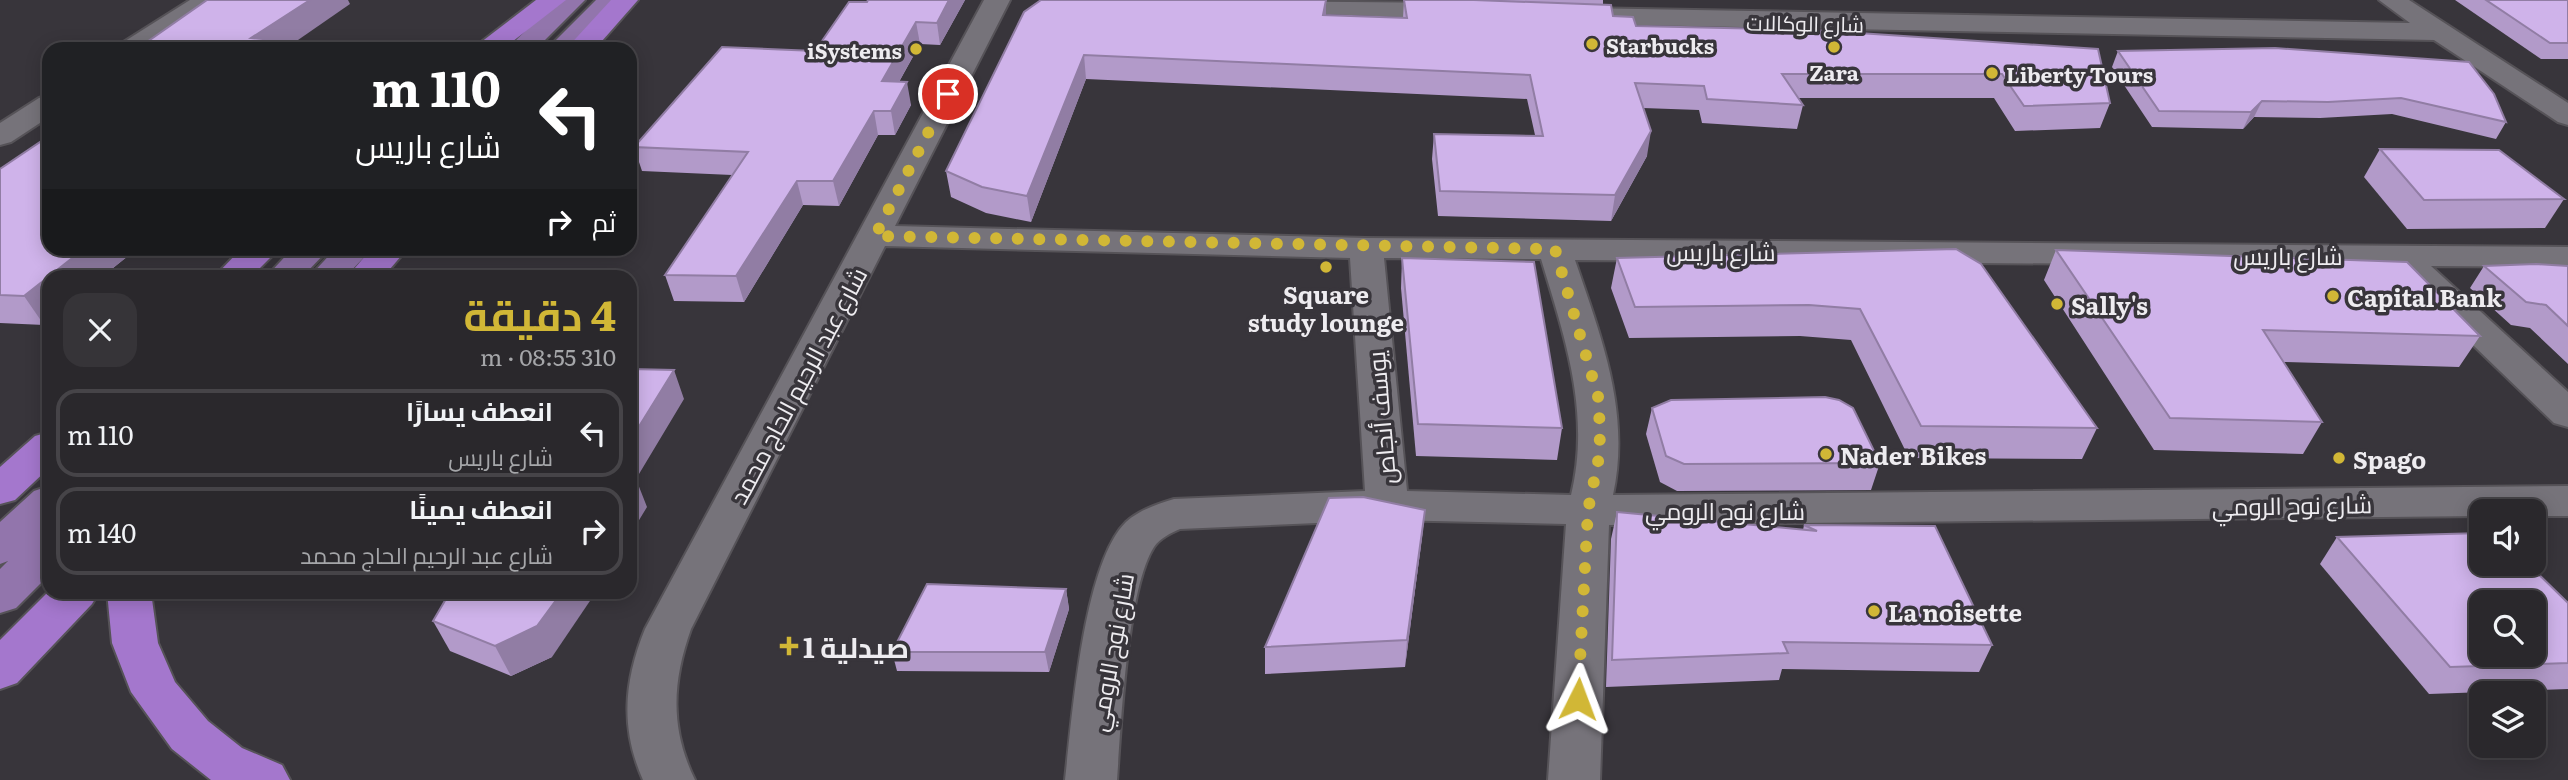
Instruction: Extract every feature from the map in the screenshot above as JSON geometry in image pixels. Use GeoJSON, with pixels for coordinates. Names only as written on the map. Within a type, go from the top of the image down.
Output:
{"type":"FeatureCollection","features":[{"type":"Feature","properties":{"kind":"highway"},"geometry":{"type":"LineString","coordinates":[[496,42],[553,0]]}},
{"type":"Feature","properties":{"kind":"highway"},"geometry":{"type":"LineString","coordinates":[[586,42],[625,0]]}},
{"type":"Feature","properties":{"kind":"highway"},"geometry":{"type":"LineString","coordinates":[[239,270],[254,256]]}},
{"type":"Feature","properties":{"kind":"highway"},"geometry":{"type":"LineString","coordinates":[[371,270],[384,256]]}},
{"type":"Feature","properties":{"kind":"highway"},"geometry":{"type":"LineString","coordinates":[[4,485],[42,451]]}},
{"type":"Feature","properties":{"kind":"highway"},"geometry":{"type":"LineString","coordinates":[[0,670],[69,599]]}},
{"type":"Feature","properties":{"kind":"highway"},"geometry":{"type":"LineString","coordinates":[[130,599],[135,643],[155,692],[190,735],[224,763],[264,780]]}},
{"type":"Feature","properties":{"kind":"main road"},"geometry":{"type":"LineString","coordinates":[[528,42],[572,0]]}},
{"type":"Feature","properties":{"kind":"main road"},"geometry":{"type":"LineString","coordinates":[[568,42],[611,0]]}},
{"type":"Feature","properties":{"kind":"main road"},"geometry":{"type":"LineString","coordinates":[[290,270],[305,256]]}},
{"type":"Feature","properties":{"kind":"main road"},"geometry":{"type":"LineString","coordinates":[[333,270],[348,256]]}},
{"type":"Feature","properties":{"kind":"main road"},"geometry":{"type":"LineString","coordinates":[[0,548],[42,508]]}},
{"type":"Feature","properties":{"kind":"main road"},"geometry":{"type":"LineString","coordinates":[[0,596],[42,555]]}},
{"type":"Feature","properties":{"kind":"street"},"geometry":{"type":"LineString","coordinates":[[143,42],[207,0]]}},
{"type":"Feature","properties":{"kind":"street","name":"شارع عبد الرحيم الحاج محمد"},"geometry":{"type":"LineString","coordinates":[[668,780],[657,755],[649,706],[651,680],[668,629],[997,0]]}},
{"type":"Feature","properties":{"kind":"street"},"geometry":{"type":"LineString","coordinates":[[1169,0],[1336,3],[1476,12]]}},
{"type":"Feature","properties":{"kind":"street"},"geometry":{"type":"LineString","coordinates":[[1869,0],[1887,16],[1903,24]]}},
{"type":"Feature","properties":{"kind":"street"},"geometry":{"type":"LineString","coordinates":[[2083,0],[2099,16],[2126,29]]}},
{"type":"Feature","properties":{"kind":"street"},"geometry":{"type":"LineString","coordinates":[[2392,0],[2568,116]]}},
{"type":"Feature","properties":{"kind":"street","name":"شارع الوكالات"},"geometry":{"type":"LineString","coordinates":[[1555,15],[1644,9],[1903,24],[2441,33]]}},
{"type":"Feature","properties":{"kind":"street"},"geometry":{"type":"LineString","coordinates":[[2,132],[42,108]]}},
{"type":"Feature","properties":{"kind":"street","name":"شارع باريس"},"geometry":{"type":"LineString","coordinates":[[875,236],[1366,248],[2568,257]]}},
{"type":"Feature","properties":{"kind":"street","name":"يوسف أنجاص"},"geometry":{"type":"LineString","coordinates":[[1366,248],[1387,505]]}},
{"type":"Feature","properties":{"kind":"street"},"geometry":{"type":"LineString","coordinates":[[1555,249],[1599,400],[1600,452],[1588,510],[1574,780]]}},
{"type":"Feature","properties":{"kind":"street"},"geometry":{"type":"LineString","coordinates":[[2398,254],[2568,414]]}},
{"type":"Feature","properties":{"kind":"street","name":"شارع نوح الرومي"},"geometry":{"type":"LineString","coordinates":[[1091,780],[1101,680],[1126,560],[1137,537],[1153,523],[1174,514],[1387,505],[1588,510],[2568,501]]}},
{"type":"Feature","properties":{"kind":"building"},"geometry":{"type":"Polygon","coordinates":[[[207,0],[310,0],[251,38],[263,39],[258,42],[147,42],[207,0]]]}},
{"type":"Feature","properties":{"kind":"building"},"geometry":{"type":"Polygon","coordinates":[[[949,0],[937,23],[916,22],[882,81],[907,82],[891,111],[874,111],[833,181],[797,181],[736,276],[665,275],[748,152],[637,147],[637,144],[722,47],[815,51],[849,2],[949,0]]]}},
{"type":"Feature","properties":{"kind":"building"},"geometry":{"type":"Polygon","coordinates":[[[1041,0],[1326,0],[1323,15],[1407,18],[1404,0],[1611,5],[1613,16],[1633,17],[1636,26],[1814,30],[2098,49],[2110,103],[2024,106],[2002,74],[1782,74],[1803,105],[1707,99],[1704,86],[1635,83],[1651,131],[1615,195],[1440,191],[1434,134],[1543,136],[1530,75],[1084,55],[1027,196],[982,187],[946,171],[1024,12],[1041,0]]]}},
{"type":"Feature","properties":{"kind":"building"},"geometry":{"type":"Polygon","coordinates":[[[2486,0],[2568,0],[2568,43],[2550,43],[2486,0]]]}},
{"type":"Feature","properties":{"kind":"building"},"geometry":{"type":"Polygon","coordinates":[[[2275,48],[2469,62],[2494,94],[2506,122],[2401,98],[2328,102],[2262,101],[2251,112],[2159,111],[2118,51],[2275,48]]]}},
{"type":"Feature","properties":{"kind":"building"},"geometry":{"type":"Polygon","coordinates":[[[42,141],[42,256],[75,256],[57,270],[42,270],[42,282],[24,296],[0,295],[0,169],[42,141]]]}},
{"type":"Feature","properties":{"kind":"building"},"geometry":{"type":"Polygon","coordinates":[[[2380,149],[2499,150],[2564,199],[2424,200],[2380,149]]]}},
{"type":"Feature","properties":{"kind":"building"},"geometry":{"type":"Polygon","coordinates":[[[1956,249],[1981,264],[2097,428],[1921,426],[1860,309],[1809,305],[1635,307],[1617,258],[1956,249]]]}},
{"type":"Feature","properties":{"kind":"building"},"geometry":{"type":"Polygon","coordinates":[[[2056,250],[2407,262],[2480,336],[2263,330],[2322,422],[2170,418],[2056,250]]]}},
{"type":"Feature","properties":{"kind":"building"},"geometry":{"type":"Polygon","coordinates":[[[1402,258],[1534,262],[1562,428],[1418,424],[1402,258]]]}},
{"type":"Feature","properties":{"kind":"building"},"geometry":{"type":"Polygon","coordinates":[[[2484,266],[2568,266],[2568,326],[2546,305],[2526,302],[2484,266]]]}},
{"type":"Feature","properties":{"kind":"building"},"geometry":{"type":"Polygon","coordinates":[[[637,369],[674,370],[637,430],[637,369]]]}},
{"type":"Feature","properties":{"kind":"building"},"geometry":{"type":"Polygon","coordinates":[[[1825,397],[1839,400],[1853,408],[1880,463],[1684,464],[1666,456],[1652,408],[1671,400],[1825,397]]]}},
{"type":"Feature","properties":{"kind":"building"},"geometry":{"type":"Polygon","coordinates":[[[1363,497],[1425,510],[1407,640],[1265,647],[1329,498],[1363,497]]]}},
{"type":"Feature","properties":{"kind":"building"},"geometry":{"type":"Polygon","coordinates":[[[1617,512],[1817,531],[1804,525],[1935,526],[1992,645],[1783,642],[1788,653],[1612,660],[1617,512]]]}},
{"type":"Feature","properties":{"kind":"building"},"geometry":{"type":"Polygon","coordinates":[[[2469,533],[2469,576],[2540,576],[2568,603],[2568,663],[2546,664],[2546,590],[2469,590],[2469,666],[2450,667],[2337,537],[2469,533]]]}},
{"type":"Feature","properties":{"kind":"building"},"geometry":{"type":"Polygon","coordinates":[[[927,584],[1066,589],[1045,652],[892,652],[927,584]]]}},
{"type":"Feature","properties":{"kind":"building"},"geometry":{"type":"Polygon","coordinates":[[[446,599],[557,599],[537,626],[495,646],[433,621],[446,599]]]}},
{"type":"Feature","properties":{"kind":"place","name":"Starbucks"},"geometry":{"type":"Point","coordinates":[1592,44]}},
{"type":"Feature","properties":{"kind":"place","name":"Zara"},"geometry":{"type":"Point","coordinates":[1834,47]}},
{"type":"Feature","properties":{"kind":"place","name":"iSystems"},"geometry":{"type":"Point","coordinates":[916,49]}},
{"type":"Feature","properties":{"kind":"place","name":"Liberty Tours"},"geometry":{"type":"Point","coordinates":[1992,73]}},
{"type":"Feature","properties":{"kind":"place","name":"Square study lounge"},"geometry":{"type":"Point","coordinates":[1326,267]}},
{"type":"Feature","properties":{"kind":"place","name":"Capital Bank"},"geometry":{"type":"Point","coordinates":[2333,296]}},
{"type":"Feature","properties":{"kind":"place","name":"Sally's"},"geometry":{"type":"Point","coordinates":[2057,304]}},
{"type":"Feature","properties":{"kind":"place","name":"Nader Bikes"},"geometry":{"type":"Point","coordinates":[1826,454]}},
{"type":"Feature","properties":{"kind":"place","name":"Spago"},"geometry":{"type":"Point","coordinates":[2339,458]}},
{"type":"Feature","properties":{"kind":"place","name":"La noisette"},"geometry":{"type":"Point","coordinates":[1874,611]}},
{"type":"Feature","properties":{"kind":"place","name":"صيدلية 1"},"geometry":{"type":"Point","coordinates":[789,646]}},
{"type":"Feature","properties":{"kind":"route"},"geometry":{"type":"LineString","coordinates":[[948,94],[875,236],[1366,248],[1555,249],[1599,400],[1600,452],[1588,510],[1578,699]]}}]}
